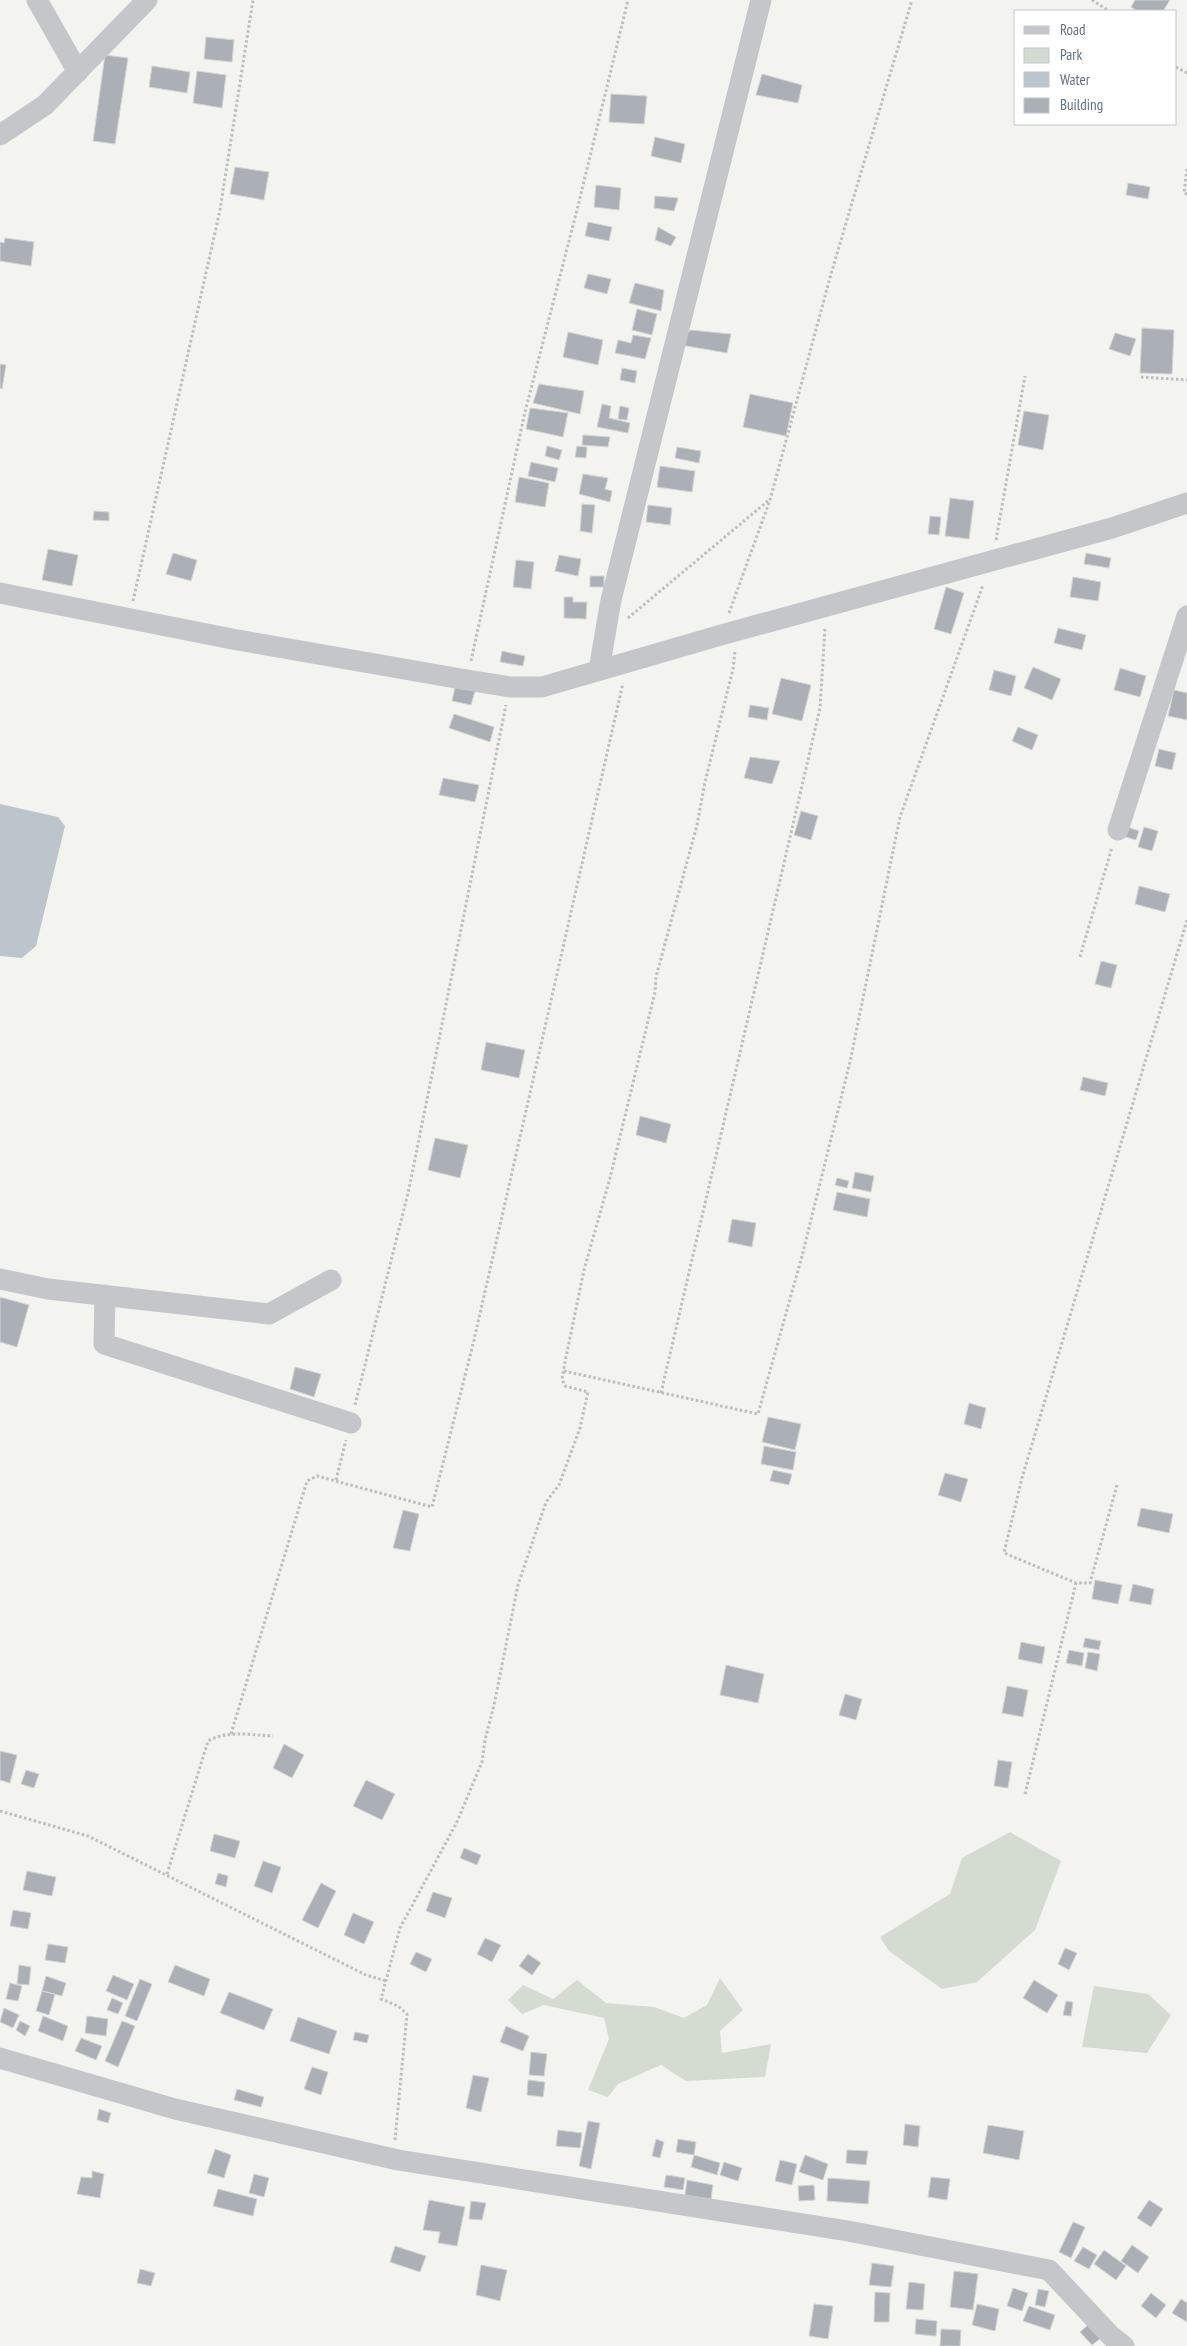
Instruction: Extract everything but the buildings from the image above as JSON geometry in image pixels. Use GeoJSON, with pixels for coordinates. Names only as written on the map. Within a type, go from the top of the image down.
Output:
{"type":"FeatureCollection","features":[{"type":"Feature","properties":{"kind":"street"},"geometry":{"type":"LineString","coordinates":[[37,0],[78,72]]}},
{"type":"Feature","properties":{"kind":"street"},"geometry":{"type":"LineString","coordinates":[[0,135],[45,105],[147,0]]}},
{"type":"Feature","properties":{"kind":"street"},"geometry":{"type":"LineString","coordinates":[[599,670],[611,600],[761,0]]}},
{"type":"Feature","properties":{"kind":"street"},"geometry":{"type":"LineString","coordinates":[[0,593],[232,639],[467,680],[510,687],[542,687],[624,662],[1112,528],[1187,503]]}},
{"type":"Feature","properties":{"kind":"street"},"geometry":{"type":"LineString","coordinates":[[1118,830],[1187,616]]}},
{"type":"Feature","properties":{"kind":"street"},"geometry":{"type":"LineString","coordinates":[[0,1279],[48,1289],[268,1314],[331,1280]]}},
{"type":"Feature","properties":{"kind":"street"},"geometry":{"type":"LineString","coordinates":[[105,1295],[104,1344],[350,1422]]}},
{"type":"Feature","properties":{"kind":"street"},"geometry":{"type":"LineString","coordinates":[[0,2058],[175,2109],[398,2160],[848,2231],[1049,2270],[1111,2336],[1124,2346]]}},
{"type":"Feature","properties":{"kind":"path"},"geometry":{"type":"LineString","coordinates":[[129,618],[220,210],[253,0]]}},
{"type":"Feature","properties":{"kind":"path"},"geometry":{"type":"LineString","coordinates":[[467,680],[524,412],[578,206],[628,0]]}},
{"type":"Feature","properties":{"kind":"path"},"geometry":{"type":"LineString","coordinates":[[398,2160],[394,2150],[406,2014],[398,2006],[381,1998],[400,1928],[457,1822],[482,1762],[484,1740],[494,1705],[518,1585],[546,1502],[559,1485],[580,1428],[588,1392],[565,1386],[562,1379],[584,1270],[610,1178],[655,992],[656,977],[697,826],[705,782],[733,669],[736,648],[721,635],[770,500],[831,274],[912,0]]}},
{"type":"Feature","properties":{"kind":"path"},"geometry":{"type":"LineString","coordinates":[[1092,0],[1108,10]]}},
{"type":"Feature","properties":{"kind":"path"},"geometry":{"type":"LineString","coordinates":[[1187,169],[1184,193],[1187,194]]}},
{"type":"Feature","properties":{"kind":"path"},"geometry":{"type":"LineString","coordinates":[[564,1371],[758,1414],[802,1256],[850,1062],[900,816],[992,560],[1025,376]]}},
{"type":"Feature","properties":{"kind":"path"},"geometry":{"type":"LineString","coordinates":[[1141,377],[1187,380]]}},
{"type":"Feature","properties":{"kind":"path"},"geometry":{"type":"LineString","coordinates":[[604,637],[770,500]]}},
{"type":"Feature","properties":{"kind":"path"},"geometry":{"type":"LineString","coordinates":[[661,1393],[820,708],[826,606]]}},
{"type":"Feature","properties":{"kind":"path"},"geometry":{"type":"LineString","coordinates":[[231,1734],[307,1481],[316,1476],[336,1480],[432,1507],[474,1340],[622,687],[624,662]]}},
{"type":"Feature","properties":{"kind":"path"},"geometry":{"type":"LineString","coordinates":[[336,1480],[409,1189],[510,687]]}},
{"type":"Feature","properties":{"kind":"path"},"geometry":{"type":"LineString","coordinates":[[1080,957],[1118,830]]}},
{"type":"Feature","properties":{"kind":"path"},"geometry":{"type":"LineString","coordinates":[[1116,1485],[1090,1583],[1076,1583],[1004,1553],[1022,1478],[1187,920]]}},
{"type":"Feature","properties":{"kind":"path"},"geometry":{"type":"LineString","coordinates":[[1025,1794],[1076,1583]]}},
{"type":"Feature","properties":{"kind":"path"},"geometry":{"type":"LineString","coordinates":[[167,1874],[208,1741],[218,1735],[273,1736]]}},
{"type":"Feature","properties":{"kind":"path"},"geometry":{"type":"LineString","coordinates":[[0,1811],[88,1836],[167,1874],[366,1976],[386,1981]]}},
{"type":"Feature","properties":{"kind":"green space"},"geometry":{"type":"Polygon","coordinates":[[[1010,1832],[1061,1861],[1035,1930],[977,1982],[942,1989],[889,1951],[880,1937],[950,1894],[962,1858],[1010,1832]]]}},
{"type":"Feature","properties":{"kind":"green space"},"geometry":{"type":"Polygon","coordinates":[[[720,1978],[743,2010],[720,2031],[722,2053],[771,2044],[765,2077],[686,2081],[661,2065],[618,2084],[608,2097],[588,2090],[609,2039],[604,2018],[544,2005],[522,2014],[508,2000],[523,1985],[553,1999],[577,1980],[606,2003],[654,2007],[684,2018],[707,2005],[720,1978]]]}},
{"type":"Feature","properties":{"kind":"green space"},"geometry":{"type":"Polygon","coordinates":[[[1094,1986],[1148,1994],[1171,2015],[1147,2053],[1082,2047],[1094,1986]]]}},
{"type":"Feature","properties":{"kind":"water"},"geometry":{"type":"Polygon","coordinates":[[[0,804],[58,817],[65,826],[36,946],[22,958],[0,956],[0,804]]]}}]}
